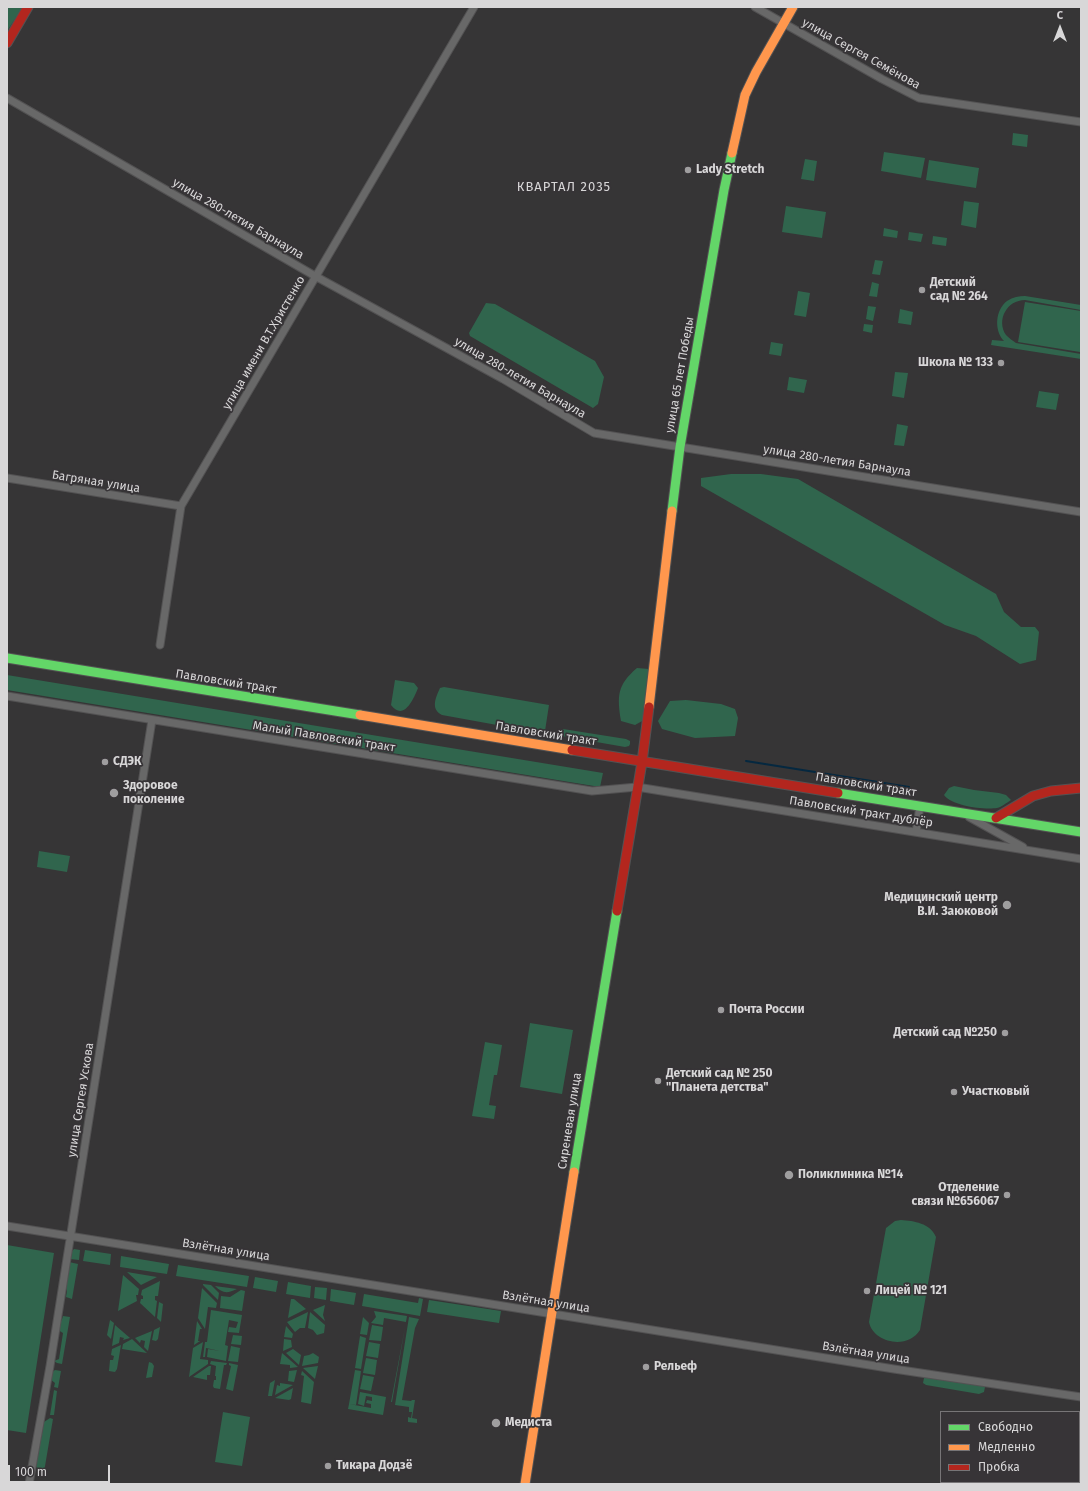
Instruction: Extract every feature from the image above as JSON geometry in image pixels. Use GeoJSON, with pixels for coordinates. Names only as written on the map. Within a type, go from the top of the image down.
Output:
{"type":"FeatureCollection","features":[{"type":"Feature","properties":{"kind":"street"},"geometry":{"type":"LineString","coordinates":[[7,43],[28,7]]}},
{"type":"Feature","properties":{"kind":"street","name":"улица имени В.Т.Христенко"},"geometry":{"type":"LineString","coordinates":[[160,645],[181,506],[474,7]]}},
{"type":"Feature","properties":{"kind":"street","name":"улица Сергея Семёнова"},"geometry":{"type":"LineString","coordinates":[[755,7],[882,79],[919,98],[1081,122]]}},
{"type":"Feature","properties":{"kind":"street","name":"улица 65 лет Победы"},"geometry":{"type":"LineString","coordinates":[[642,762],[680,447],[724,190],[745,96],[793,7]]}},
{"type":"Feature","properties":{"kind":"street","name":"улица 280-летия Барнаула"},"geometry":{"type":"LineString","coordinates":[[7,98],[316,276],[503,379],[594,433],[1081,512]]}},
{"type":"Feature","properties":{"kind":"street","name":"Багряная улица"},"geometry":{"type":"LineString","coordinates":[[7,478],[181,506]]}},
{"type":"Feature","properties":{"kind":"street","name":"Павловский тракт"},"geometry":{"type":"LineString","coordinates":[[7,658],[1081,832]]}},
{"type":"Feature","properties":{"kind":"street","name":"Малый Павловский тракт"},"geometry":{"type":"LineString","coordinates":[[7,696],[592,791],[637,787]]}},
{"type":"Feature","properties":{"kind":"street","name":"улица Сергея Ускова"},"geometry":{"type":"LineString","coordinates":[[29,1484],[50,1366],[152,720]]}},
{"type":"Feature","properties":{"kind":"street","name":"Сиреневая улица"},"geometry":{"type":"LineString","coordinates":[[525,1484],[551,1314],[642,762]]}},
{"type":"Feature","properties":{"kind":"street","name":"Павловский тракт дублёр"},"geometry":{"type":"LineString","coordinates":[[637,787],[1081,859]]}},
{"type":"Feature","properties":{"kind":"street"},"geometry":{"type":"LineString","coordinates":[[996,818],[1033,796],[1051,791],[1081,788]]}},
{"type":"Feature","properties":{"kind":"street"},"geometry":{"type":"LineString","coordinates":[[916,832],[920,806]]}},
{"type":"Feature","properties":{"kind":"street"},"geometry":{"type":"LineString","coordinates":[[961,813],[1028,850]]}},
{"type":"Feature","properties":{"kind":"street","name":"Взлётная улица"},"geometry":{"type":"LineString","coordinates":[[7,1226],[894,1369],[1081,1397]]}},
{"type":"Feature","properties":{"kind":"green space"},"geometry":{"type":"Polygon","coordinates":[[[7,7],[23,7],[7,31],[7,7]]]}},
{"type":"Feature","properties":{"kind":"green space"},"geometry":{"type":"Polygon","coordinates":[[[1013,133],[1028,135],[1027,147],[1012,145],[1013,133]]]}},
{"type":"Feature","properties":{"kind":"green space"},"geometry":{"type":"Polygon","coordinates":[[[884,152],[925,158],[921,178],[881,171],[884,152]]]}},
{"type":"Feature","properties":{"kind":"green space"},"geometry":{"type":"Polygon","coordinates":[[[805,159],[817,161],[814,181],[801,179],[805,159]]]}},
{"type":"Feature","properties":{"kind":"green space"},"geometry":{"type":"Polygon","coordinates":[[[929,160],[979,168],[976,188],[926,180],[929,160]]]}},
{"type":"Feature","properties":{"kind":"green space"},"geometry":{"type":"Polygon","coordinates":[[[964,201],[979,203],[976,228],[961,225],[964,201]]]}},
{"type":"Feature","properties":{"kind":"green space"},"geometry":{"type":"Polygon","coordinates":[[[786,206],[826,212],[822,238],[782,232],[786,206]]]}},
{"type":"Feature","properties":{"kind":"green space"},"geometry":{"type":"Polygon","coordinates":[[[884,228],[898,231],[897,238],[883,236],[884,228]]]}},
{"type":"Feature","properties":{"kind":"green space"},"geometry":{"type":"Polygon","coordinates":[[[909,232],[923,234],[921,242],[908,240],[909,232]]]}},
{"type":"Feature","properties":{"kind":"green space"},"geometry":{"type":"Polygon","coordinates":[[[933,236],[947,238],[946,246],[932,244],[933,236]]]}},
{"type":"Feature","properties":{"kind":"green space"},"geometry":{"type":"Polygon","coordinates":[[[875,260],[883,261],[880,275],[872,274],[875,260]]]}},
{"type":"Feature","properties":{"kind":"green space"},"geometry":{"type":"Polygon","coordinates":[[[872,282],[879,284],[877,297],[869,296],[872,282]]]}},
{"type":"Feature","properties":{"kind":"green space"},"geometry":{"type":"Polygon","coordinates":[[[798,291],[810,293],[806,317],[794,315],[798,291]]]}},
{"type":"Feature","properties":{"kind":"green space"},"geometry":{"type":"Polygon","coordinates":[[[1025,296],[1081,305],[1081,310],[1025,300],[1013,303],[1008,307],[1003,317],[1003,329],[1006,335],[1016,343],[1081,354],[1081,359],[991,345],[992,340],[1004,341],[997,326],[998,315],[1003,305],[1007,301],[1025,296]]]}},
{"type":"Feature","properties":{"kind":"green space"},"geometry":{"type":"Polygon","coordinates":[[[1025,302],[1081,311],[1080,352],[1018,342],[1025,302]]]}},
{"type":"Feature","properties":{"kind":"green space"},"geometry":{"type":"Polygon","coordinates":[[[486,303],[495,304],[595,361],[604,377],[598,404],[593,408],[470,336],[469,333],[486,303]]]}},
{"type":"Feature","properties":{"kind":"green space"},"geometry":{"type":"Polygon","coordinates":[[[868,306],[876,307],[873,321],[866,319],[868,306]]]}},
{"type":"Feature","properties":{"kind":"green space"},"geometry":{"type":"Polygon","coordinates":[[[900,309],[913,312],[911,325],[898,323],[900,309]]]}},
{"type":"Feature","properties":{"kind":"green space"},"geometry":{"type":"Polygon","coordinates":[[[864,324],[873,325],[872,333],[863,331],[864,324]]]}},
{"type":"Feature","properties":{"kind":"green space"},"geometry":{"type":"Polygon","coordinates":[[[771,342],[783,344],[781,356],[769,354],[771,342]]]}},
{"type":"Feature","properties":{"kind":"green space"},"geometry":{"type":"Polygon","coordinates":[[[895,372],[908,373],[904,398],[892,396],[895,372]]]}},
{"type":"Feature","properties":{"kind":"green space"},"geometry":{"type":"Polygon","coordinates":[[[789,377],[807,380],[804,393],[787,390],[789,377]]]}},
{"type":"Feature","properties":{"kind":"green space"},"geometry":{"type":"Polygon","coordinates":[[[1039,391],[1059,394],[1056,410],[1036,407],[1039,391]]]}},
{"type":"Feature","properties":{"kind":"green space"},"geometry":{"type":"Polygon","coordinates":[[[897,424],[908,426],[904,446],[894,445],[897,424]]]}},
{"type":"Feature","properties":{"kind":"green space"},"geometry":{"type":"Polygon","coordinates":[[[731,474],[761,474],[798,479],[996,594],[1004,612],[1021,627],[1035,627],[1039,632],[1036,660],[1020,664],[976,636],[945,625],[701,486],[701,478],[731,474]]]}},
{"type":"Feature","properties":{"kind":"green space"},"geometry":{"type":"Polygon","coordinates":[[[637,668],[649,669],[644,720],[635,725],[621,721],[619,698],[622,686],[630,674],[637,668]]]}},
{"type":"Feature","properties":{"kind":"green space"},"geometry":{"type":"Polygon","coordinates":[[[7,675],[603,773],[600,787],[7,690],[7,675]]]}},
{"type":"Feature","properties":{"kind":"green space"},"geometry":{"type":"Polygon","coordinates":[[[395,680],[414,683],[418,688],[408,707],[400,711],[396,710],[391,705],[395,680]]]}},
{"type":"Feature","properties":{"kind":"green space"},"geometry":{"type":"Polygon","coordinates":[[[444,687],[549,705],[545,731],[541,733],[442,715],[436,710],[435,703],[440,688],[444,687]]]}},
{"type":"Feature","properties":{"kind":"green space"},"geometry":{"type":"Polygon","coordinates":[[[686,700],[721,704],[735,709],[738,718],[735,736],[695,738],[662,729],[658,721],[670,701],[686,700]]]}},
{"type":"Feature","properties":{"kind":"green space"},"geometry":{"type":"Polygon","coordinates":[[[559,729],[626,739],[630,741],[630,744],[629,746],[625,747],[562,736],[559,734],[559,729]]]}},
{"type":"Feature","properties":{"kind":"green space"},"geometry":{"type":"Polygon","coordinates":[[[954,786],[999,793],[1006,795],[1011,800],[997,808],[977,808],[948,799],[944,795],[949,788],[954,786]]]}},
{"type":"Feature","properties":{"kind":"green space"},"geometry":{"type":"Polygon","coordinates":[[[39,851],[70,856],[67,872],[37,867],[39,851]]]}},
{"type":"Feature","properties":{"kind":"green space"},"geometry":{"type":"Polygon","coordinates":[[[530,1023],[573,1030],[562,1094],[520,1087],[530,1023]]]}},
{"type":"Feature","properties":{"kind":"green space"},"geometry":{"type":"Polygon","coordinates":[[[485,1042],[502,1045],[497,1075],[494,1075],[489,1105],[496,1106],[494,1119],[472,1116],[485,1042]]]}},
{"type":"Feature","properties":{"kind":"green space"},"geometry":{"type":"Polygon","coordinates":[[[901,1220],[916,1222],[926,1226],[936,1237],[920,1330],[915,1336],[900,1342],[884,1339],[877,1335],[869,1322],[886,1228],[895,1221],[901,1220]]]}},
{"type":"Feature","properties":{"kind":"green space"},"geometry":{"type":"Polygon","coordinates":[[[7,1245],[54,1253],[26,1433],[7,1430],[7,1245]]]}},
{"type":"Feature","properties":{"kind":"green space"},"geometry":{"type":"Polygon","coordinates":[[[74,1249],[80,1250],[79,1260],[70,1259],[71,1252],[74,1249]]]}},
{"type":"Feature","properties":{"kind":"green space"},"geometry":{"type":"Polygon","coordinates":[[[85,1250],[111,1254],[110,1265],[83,1261],[85,1250]]]}},
{"type":"Feature","properties":{"kind":"green space"},"geometry":{"type":"Polygon","coordinates":[[[121,1256],[169,1264],[167,1274],[120,1267],[121,1256]]]}},
{"type":"Feature","properties":{"kind":"green space"},"geometry":{"type":"Polygon","coordinates":[[[69,1262],[78,1264],[72,1299],[66,1297],[67,1291],[65,1284],[69,1262]]]}},
{"type":"Feature","properties":{"kind":"green space"},"geometry":{"type":"Polygon","coordinates":[[[178,1265],[249,1276],[247,1287],[176,1276],[178,1265]]]}},
{"type":"Feature","properties":{"kind":"green space"},"geometry":{"type":"Polygon","coordinates":[[[127,1272],[157,1277],[141,1285],[127,1272]]]}},
{"type":"Feature","properties":{"kind":"green space"},"geometry":{"type":"Polygon","coordinates":[[[123,1275],[139,1289],[138,1295],[136,1295],[137,1301],[118,1311],[123,1275]]]}},
{"type":"Feature","properties":{"kind":"green space"},"geometry":{"type":"Polygon","coordinates":[[[255,1277],[278,1281],[276,1292],[253,1288],[255,1277]]]}},
{"type":"Feature","properties":{"kind":"green space"},"geometry":{"type":"Polygon","coordinates":[[[160,1281],[158,1296],[155,1296],[155,1300],[157,1301],[155,1317],[140,1303],[141,1299],[143,1299],[143,1296],[141,1295],[142,1290],[160,1281]]]}},
{"type":"Feature","properties":{"kind":"green space"},"geometry":{"type":"Polygon","coordinates":[[[288,1282],[311,1286],[310,1298],[286,1294],[288,1282]]]}},
{"type":"Feature","properties":{"kind":"green space"},"geometry":{"type":"Polygon","coordinates":[[[203,1285],[211,1285],[219,1293],[218,1300],[203,1285]]]}},
{"type":"Feature","properties":{"kind":"green space"},"geometry":{"type":"Polygon","coordinates":[[[215,1286],[237,1289],[230,1292],[225,1292],[215,1286]]]}},
{"type":"Feature","properties":{"kind":"green space"},"geometry":{"type":"Polygon","coordinates":[[[315,1287],[327,1288],[326,1300],[314,1298],[315,1287]]]}},
{"type":"Feature","properties":{"kind":"green space"},"geometry":{"type":"Polygon","coordinates":[[[202,1288],[217,1303],[216,1308],[208,1307],[205,1329],[198,1318],[202,1288]]]}},
{"type":"Feature","properties":{"kind":"green space"},"geometry":{"type":"Polygon","coordinates":[[[331,1289],[356,1293],[354,1305],[330,1301],[331,1289]]]}},
{"type":"Feature","properties":{"kind":"green space"},"geometry":{"type":"Polygon","coordinates":[[[241,1290],[245,1291],[242,1311],[220,1308],[221,1296],[230,1297],[241,1290]]]}},
{"type":"Feature","properties":{"kind":"green space"},"geometry":{"type":"Polygon","coordinates":[[[364,1294],[418,1303],[419,1298],[423,1299],[420,1316],[362,1306],[364,1294]]]}},
{"type":"Feature","properties":{"kind":"green space"},"geometry":{"type":"Polygon","coordinates":[[[291,1299],[294,1299],[306,1309],[288,1318],[291,1299]]]}},
{"type":"Feature","properties":{"kind":"green space"},"geometry":{"type":"Polygon","coordinates":[[[429,1300],[501,1311],[499,1323],[427,1312],[429,1300]]]}},
{"type":"Feature","properties":{"kind":"green space"},"geometry":{"type":"Polygon","coordinates":[[[159,1302],[163,1304],[161,1322],[157,1318],[159,1302]]]}},
{"type":"Feature","properties":{"kind":"green space"},"geometry":{"type":"Polygon","coordinates":[[[325,1305],[323,1315],[325,1321],[313,1310],[325,1305]]]}},
{"type":"Feature","properties":{"kind":"green space"},"geometry":{"type":"Polygon","coordinates":[[[211,1310],[242,1315],[239,1333],[228,1332],[229,1327],[236,1328],[238,1322],[229,1320],[225,1345],[228,1346],[226,1361],[207,1357],[208,1349],[220,1351],[206,1348],[205,1357],[203,1357],[205,1342],[207,1342],[211,1310]]]}},
{"type":"Feature","properties":{"kind":"green space"},"geometry":{"type":"Polygon","coordinates":[[[374,1311],[407,1316],[406,1322],[384,1318],[383,1325],[371,1323],[376,1317],[374,1311]]]}},
{"type":"Feature","properties":{"kind":"green space"},"geometry":{"type":"Polygon","coordinates":[[[308,1312],[305,1328],[300,1328],[295,1332],[287,1322],[308,1312]]]}},
{"type":"Feature","properties":{"kind":"green space"},"geometry":{"type":"Polygon","coordinates":[[[310,1312],[325,1325],[324,1333],[317,1335],[313,1330],[308,1328],[310,1312]]]}},
{"type":"Feature","properties":{"kind":"green space"},"geometry":{"type":"Polygon","coordinates":[[[63,1316],[70,1317],[62,1364],[54,1361],[59,1359],[63,1333],[58,1330],[63,1316]]]}},
{"type":"Feature","properties":{"kind":"green space"},"geometry":{"type":"Polygon","coordinates":[[[363,1317],[369,1323],[367,1335],[360,1334],[363,1317]]]}},
{"type":"Feature","properties":{"kind":"green space"},"geometry":{"type":"Polygon","coordinates":[[[409,1317],[419,1319],[415,1328],[402,1400],[415,1400],[412,1418],[417,1419],[417,1423],[408,1422],[408,1417],[411,1418],[412,1412],[409,1412],[409,1407],[395,1405],[409,1317]]]}},
{"type":"Feature","properties":{"kind":"green space"},"geometry":{"type":"Polygon","coordinates":[[[110,1320],[114,1323],[111,1339],[107,1335],[110,1320]]]}},
{"type":"Feature","properties":{"kind":"green space"},"geometry":{"type":"Polygon","coordinates":[[[197,1321],[202,1329],[200,1329],[198,1341],[200,1341],[194,1345],[197,1321]]]}},
{"type":"Feature","properties":{"kind":"green space"},"geometry":{"type":"Polygon","coordinates":[[[115,1325],[130,1338],[123,1340],[124,1338],[120,1337],[119,1343],[112,1346],[115,1325]]]}},
{"type":"Feature","properties":{"kind":"green space"},"geometry":{"type":"Polygon","coordinates":[[[372,1325],[383,1327],[381,1341],[369,1340],[372,1325]]]}},
{"type":"Feature","properties":{"kind":"green space"},"geometry":{"type":"Polygon","coordinates":[[[286,1326],[293,1334],[292,1338],[284,1337],[286,1326]]]}},
{"type":"Feature","properties":{"kind":"green space"},"geometry":{"type":"Polygon","coordinates":[[[405,1326],[392,1402],[391,1402],[405,1326]]]}},
{"type":"Feature","properties":{"kind":"green space"},"geometry":{"type":"Polygon","coordinates":[[[160,1327],[158,1339],[156,1341],[152,1340],[154,1330],[160,1327]]]}},
{"type":"Feature","properties":{"kind":"green space"},"geometry":{"type":"Polygon","coordinates":[[[152,1331],[148,1351],[144,1347],[145,1341],[141,1340],[140,1343],[135,1338],[152,1331]]]}},
{"type":"Feature","properties":{"kind":"green space"},"geometry":{"type":"Polygon","coordinates":[[[233,1335],[242,1336],[241,1345],[231,1344],[233,1335]]]}},
{"type":"Feature","properties":{"kind":"green space"},"geometry":{"type":"Polygon","coordinates":[[[360,1336],[366,1338],[361,1369],[355,1368],[360,1336]]]}},
{"type":"Feature","properties":{"kind":"green space"},"geometry":{"type":"Polygon","coordinates":[[[132,1339],[147,1353],[122,1349],[123,1344],[132,1339]]]}},
{"type":"Feature","properties":{"kind":"green space"},"geometry":{"type":"Polygon","coordinates":[[[284,1339],[291,1340],[292,1347],[283,1351],[284,1339]]]}},
{"type":"Feature","properties":{"kind":"green space"},"geometry":{"type":"Polygon","coordinates":[[[203,1342],[200,1359],[208,1360],[208,1364],[189,1377],[193,1348],[203,1342]]]}},
{"type":"Feature","properties":{"kind":"green space"},"geometry":{"type":"Polygon","coordinates":[[[369,1342],[380,1344],[378,1358],[366,1356],[369,1342]]]}},
{"type":"Feature","properties":{"kind":"green space"},"geometry":{"type":"Polygon","coordinates":[[[121,1345],[117,1369],[115,1372],[109,1371],[110,1360],[113,1360],[114,1356],[111,1355],[112,1349],[121,1345]]]}},
{"type":"Feature","properties":{"kind":"green space"},"geometry":{"type":"Polygon","coordinates":[[[231,1346],[240,1348],[238,1362],[228,1361],[231,1346]]]}},
{"type":"Feature","properties":{"kind":"green space"},"geometry":{"type":"Polygon","coordinates":[[[293,1349],[301,1355],[299,1365],[286,1353],[293,1349]]]}},
{"type":"Feature","properties":{"kind":"green space"},"geometry":{"type":"Polygon","coordinates":[[[282,1353],[298,1367],[290,1368],[290,1365],[280,1364],[282,1353]]]}},
{"type":"Feature","properties":{"kind":"green space"},"geometry":{"type":"Polygon","coordinates":[[[313,1353],[319,1357],[318,1363],[302,1366],[304,1356],[313,1353]]]}},
{"type":"Feature","properties":{"kind":"green space"},"geometry":{"type":"Polygon","coordinates":[[[366,1358],[377,1360],[375,1375],[363,1373],[366,1358]]]}},
{"type":"Feature","properties":{"kind":"green space"},"geometry":{"type":"Polygon","coordinates":[[[211,1361],[227,1363],[224,1365],[220,1389],[214,1388],[213,1386],[214,1380],[216,1380],[216,1366],[210,1364],[211,1361]]]}},
{"type":"Feature","properties":{"kind":"green space"},"geometry":{"type":"Polygon","coordinates":[[[149,1362],[154,1366],[152,1377],[146,1378],[149,1362]]]}},
{"type":"Feature","properties":{"kind":"green space"},"geometry":{"type":"Polygon","coordinates":[[[229,1363],[238,1365],[233,1391],[226,1389],[231,1366],[229,1363]]]}},
{"type":"Feature","properties":{"kind":"green space"},"geometry":{"type":"Polygon","coordinates":[[[211,1366],[210,1375],[207,1375],[207,1380],[193,1377],[211,1366]]]}},
{"type":"Feature","properties":{"kind":"green space"},"geometry":{"type":"Polygon","coordinates":[[[318,1366],[315,1379],[303,1368],[318,1366]]]}},
{"type":"Feature","properties":{"kind":"green space"},"geometry":{"type":"Polygon","coordinates":[[[55,1370],[61,1371],[58,1388],[54,1387],[55,1383],[50,1379],[51,1373],[55,1370]]]}},
{"type":"Feature","properties":{"kind":"green space"},"geometry":{"type":"Polygon","coordinates":[[[297,1370],[294,1382],[288,1381],[289,1371],[297,1370]]]}},
{"type":"Feature","properties":{"kind":"green space"},"geometry":{"type":"Polygon","coordinates":[[[355,1370],[361,1371],[356,1405],[349,1404],[355,1370]]]}},
{"type":"Feature","properties":{"kind":"green space"},"geometry":{"type":"Polygon","coordinates":[[[302,1371],[314,1382],[311,1404],[301,1402],[304,1376],[301,1375],[302,1371]]]}},
{"type":"Feature","properties":{"kind":"green space"},"geometry":{"type":"Polygon","coordinates":[[[363,1375],[374,1377],[371,1391],[360,1389],[363,1375]]]}},
{"type":"Feature","properties":{"kind":"green space"},"geometry":{"type":"Polygon","coordinates":[[[927,1375],[980,1384],[985,1387],[984,1392],[979,1394],[926,1385],[923,1383],[924,1378],[927,1375]]]}},
{"type":"Feature","properties":{"kind":"green space"},"geometry":{"type":"Polygon","coordinates":[[[275,1380],[272,1396],[268,1396],[270,1383],[275,1380]]]}},
{"type":"Feature","properties":{"kind":"green space"},"geometry":{"type":"Polygon","coordinates":[[[280,1383],[293,1385],[275,1395],[277,1385],[280,1386],[280,1383]]]}},
{"type":"Feature","properties":{"kind":"green space"},"geometry":{"type":"Polygon","coordinates":[[[293,1388],[291,1399],[275,1398],[293,1388]]]}},
{"type":"Feature","properties":{"kind":"green space"},"geometry":{"type":"Polygon","coordinates":[[[54,1390],[57,1391],[54,1415],[50,1415],[54,1390]]]}},
{"type":"Feature","properties":{"kind":"green space"},"geometry":{"type":"Polygon","coordinates":[[[360,1392],[386,1397],[383,1415],[348,1409],[349,1404],[371,1408],[371,1404],[366,1403],[367,1400],[372,1401],[372,1397],[366,1396],[364,1406],[358,1404],[360,1392]]]}},
{"type":"Feature","properties":{"kind":"green space"},"geometry":{"type":"Polygon","coordinates":[[[223,1412],[250,1417],[242,1466],[215,1462],[223,1412]]]}},
{"type":"Feature","properties":{"kind":"green space"},"geometry":{"type":"Polygon","coordinates":[[[50,1418],[53,1419],[44,1472],[38,1470],[36,1466],[44,1422],[50,1418]]]}},
{"type":"Feature","properties":{"kind":"waterway"},"geometry":{"type":"LineString","coordinates":[[746,761],[909,787]]}},
{"type":"Feature","properties":{"kind":"traffic: fast"},"geometry":{"type":"LineString","coordinates":[[672,511],[680,447],[724,190],[732,153]]}},
{"type":"Feature","properties":{"kind":"traffic: fast"},"geometry":{"type":"LineString","coordinates":[[7,658],[360,715]]}},
{"type":"Feature","properties":{"kind":"traffic: fast"},"geometry":{"type":"LineString","coordinates":[[838,793],[1081,832]]}},
{"type":"Feature","properties":{"kind":"traffic: fast"},"geometry":{"type":"LineString","coordinates":[[574,1172],[617,911]]}},
{"type":"Feature","properties":{"kind":"traffic: slow"},"geometry":{"type":"LineString","coordinates":[[732,153],[745,95],[756,72],[793,7]]}},
{"type":"Feature","properties":{"kind":"traffic: slow"},"geometry":{"type":"LineString","coordinates":[[649,707],[672,511]]}},
{"type":"Feature","properties":{"kind":"traffic: slow"},"geometry":{"type":"LineString","coordinates":[[360,715],[572,750]]}},
{"type":"Feature","properties":{"kind":"traffic: slow"},"geometry":{"type":"LineString","coordinates":[[525,1484],[574,1172]]}},
{"type":"Feature","properties":{"kind":"traffic: jam"},"geometry":{"type":"LineString","coordinates":[[7,43],[28,7]]}},
{"type":"Feature","properties":{"kind":"traffic: jam"},"geometry":{"type":"LineString","coordinates":[[617,911],[642,762],[649,707]]}},
{"type":"Feature","properties":{"kind":"traffic: jam"},"geometry":{"type":"LineString","coordinates":[[572,750],[838,793]]}},
{"type":"Feature","properties":{"kind":"traffic: jam"},"geometry":{"type":"LineString","coordinates":[[996,818],[1033,796],[1051,791],[1081,788]]}},
{"type":"Feature","properties":{"kind":"place","name":"Lady Stretch"},"geometry":{"type":"Point","coordinates":[688,170]}},
{"type":"Feature","properties":{"kind":"place","name":"Детский сад № 264"},"geometry":{"type":"Point","coordinates":[922,290]}},
{"type":"Feature","properties":{"kind":"place","name":"Школа № 133"},"geometry":{"type":"Point","coordinates":[1001,363]}},
{"type":"Feature","properties":{"kind":"place","name":"СДЭК"},"geometry":{"type":"Point","coordinates":[105,762]}},
{"type":"Feature","properties":{"kind":"place","name":"Здоровое поколение"},"geometry":{"type":"Point","coordinates":[114,793]}},
{"type":"Feature","properties":{"kind":"place","name":"Медицинский центр В.И. Заюковой"},"geometry":{"type":"Point","coordinates":[1007,905]}},
{"type":"Feature","properties":{"kind":"place","name":"Почта России"},"geometry":{"type":"Point","coordinates":[721,1010]}},
{"type":"Feature","properties":{"kind":"place","name":"Детский сад №250"},"geometry":{"type":"Point","coordinates":[1005,1033]}},
{"type":"Feature","properties":{"kind":"place","name":"Детский сад № 250 \"Планета детства\""},"geometry":{"type":"Point","coordinates":[658,1081]}},
{"type":"Feature","properties":{"kind":"place","name":"Участковый"},"geometry":{"type":"Point","coordinates":[954,1092]}},
{"type":"Feature","properties":{"kind":"place","name":"Поликлиника №14"},"geometry":{"type":"Point","coordinates":[789,1175]}},
{"type":"Feature","properties":{"kind":"place","name":"Отделение связи №656067"},"geometry":{"type":"Point","coordinates":[1007,1195]}},
{"type":"Feature","properties":{"kind":"place","name":"Лицей № 121"},"geometry":{"type":"Point","coordinates":[867,1291]}},
{"type":"Feature","properties":{"kind":"place","name":"Рельеф"},"geometry":{"type":"Point","coordinates":[646,1367]}},
{"type":"Feature","properties":{"kind":"place","name":"Медиста"},"geometry":{"type":"Point","coordinates":[496,1423]}},
{"type":"Feature","properties":{"kind":"place","name":"Тикара Додзё"},"geometry":{"type":"Point","coordinates":[328,1466]}},
{"type":"Feature","properties":{"kind":"district","name":"КВАРТАЛ 2035"},"geometry":{"type":"Point","coordinates":[564,187]}}]}
